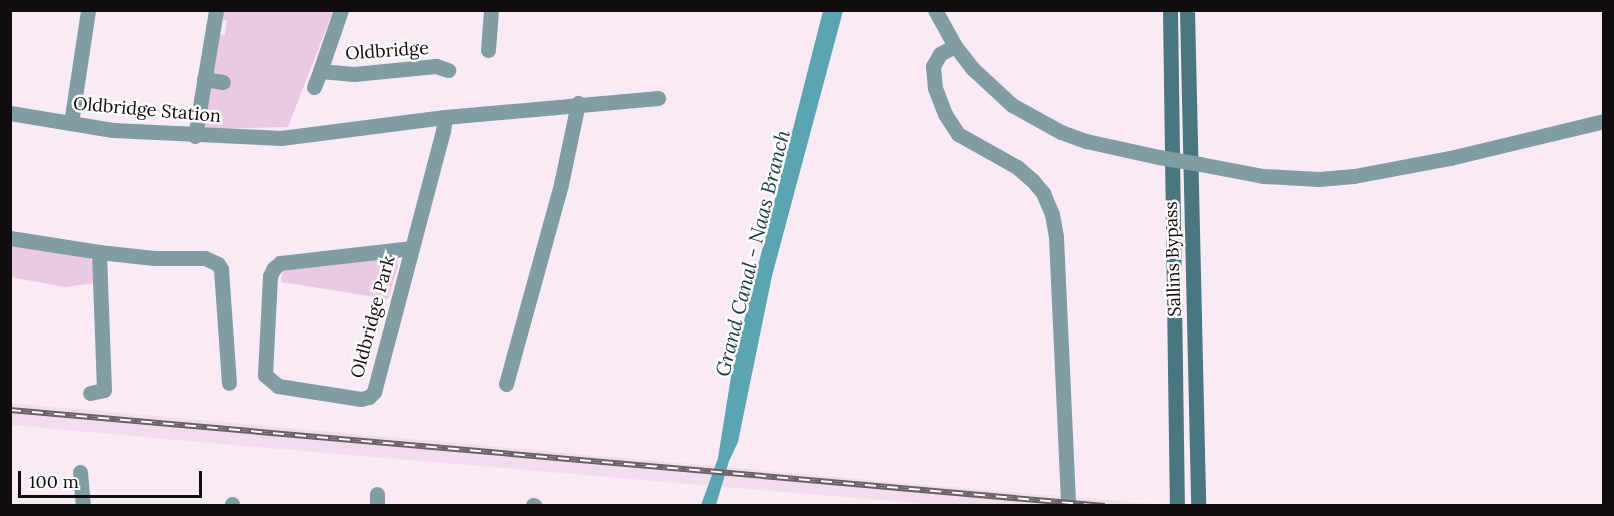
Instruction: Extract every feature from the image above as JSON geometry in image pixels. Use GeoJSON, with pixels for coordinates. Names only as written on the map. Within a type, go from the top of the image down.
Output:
{"type":"FeatureCollection","features":[{"type":"Feature","properties":{"kind":"main road","name":"Sallins Bypass"},"geometry":{"type":"LineString","coordinates":[[1170,10],[1177,506]]}},
{"type":"Feature","properties":{"kind":"main road","name":"Sallins Bypass"},"geometry":{"type":"LineString","coordinates":[[1187,10],[1198,506]]}},
{"type":"Feature","properties":{"kind":"street"},"geometry":{"type":"LineString","coordinates":[[71,123],[88,10]]}},
{"type":"Feature","properties":{"kind":"street"},"geometry":{"type":"LineString","coordinates":[[195,135],[216,10]]}},
{"type":"Feature","properties":{"kind":"street","name":"Oldbridge"},"geometry":{"type":"LineString","coordinates":[[341,10],[320,70],[354,74],[436,66],[448,70]]}},
{"type":"Feature","properties":{"kind":"street"},"geometry":{"type":"LineString","coordinates":[[488,50],[491,10]]}},
{"type":"Feature","properties":{"kind":"street"},"geometry":{"type":"LineString","coordinates":[[936,10],[955,46],[972,68],[1012,105],[1061,132],[1086,141],[1159,157],[1263,176],[1319,179],[1354,176],[1450,158],[1604,121]]}},
{"type":"Feature","properties":{"kind":"street"},"geometry":{"type":"LineString","coordinates":[[955,46],[940,54],[933,66],[935,88],[945,114],[958,134],[1017,167],[1043,193],[1052,214],[1056,237],[1068,506]]}},
{"type":"Feature","properties":{"kind":"street"},"geometry":{"type":"LineString","coordinates":[[314,87],[320,70]]}},
{"type":"Feature","properties":{"kind":"street"},"geometry":{"type":"LineString","coordinates":[[204,79],[223,82]]}},
{"type":"Feature","properties":{"kind":"street"},"geometry":{"type":"LineString","coordinates":[[445,117],[658,98]]}},
{"type":"Feature","properties":{"kind":"street"},"geometry":{"type":"LineString","coordinates":[[506,384],[561,184],[578,104]]}},
{"type":"Feature","properties":{"kind":"street","name":"Oldbridge Station"},"geometry":{"type":"LineString","coordinates":[[10,113],[113,130],[281,138],[445,117]]}},
{"type":"Feature","properties":{"kind":"street","name":"Oldbridge Park"},"geometry":{"type":"LineString","coordinates":[[412,249],[280,263],[274,268],[270,276],[265,375],[278,386],[361,399],[369,398],[374,392],[412,249],[445,117]]}},
{"type":"Feature","properties":{"kind":"street"},"geometry":{"type":"LineString","coordinates":[[10,238],[154,258],[205,258],[218,264],[222,281],[229,383]]}},
{"type":"Feature","properties":{"kind":"street"},"geometry":{"type":"LineString","coordinates":[[90,393],[104,390],[99,252]]}},
{"type":"Feature","properties":{"kind":"street"},"geometry":{"type":"LineString","coordinates":[[80,472],[83,506]]}},
{"type":"Feature","properties":{"kind":"shaded area"},"geometry":{"type":"Polygon","coordinates":[[[221,11],[333,11],[288,127],[207,129],[202,122],[208,86],[226,89],[227,79],[210,76],[217,34],[225,35],[227,21],[219,19],[221,11]]]}},
{"type":"Feature","properties":{"kind":"shaded area"},"geometry":{"type":"Polygon","coordinates":[[[10,244],[87,256],[94,263],[95,283],[65,287],[11,277],[10,244]]]}},
{"type":"Feature","properties":{"kind":"shaded area"},"geometry":{"type":"Polygon","coordinates":[[[397,257],[398,266],[388,299],[281,282],[283,269],[397,257]]]}},
{"type":"Feature","properties":{"kind":"shaded area"},"geometry":{"type":"Polygon","coordinates":[[[10,403],[1167,505],[937,505],[221,444],[11,425],[10,403]]]}},
{"type":"Feature","properties":{"kind":"water"},"geometry":{"type":"Polygon","coordinates":[[[823,11],[843,11],[772,276],[738,442],[729,461],[716,505],[701,505],[718,458],[733,364],[823,11]]]}},
{"type":"Feature","properties":{"kind":"railway"},"geometry":{"type":"LineString","coordinates":[[10,410],[1105,506]]}},
{"type":"Feature","properties":{"kind":"water label","name":"Grand Canal - Naas Branch"},"geometry":{"type":"Point","coordinates":[752,253]}}]}
